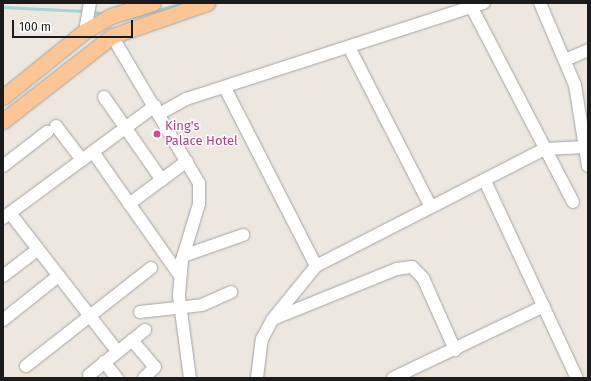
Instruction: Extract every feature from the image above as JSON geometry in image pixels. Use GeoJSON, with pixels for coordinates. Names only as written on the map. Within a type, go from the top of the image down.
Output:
{"type":"FeatureCollection","features":[{"type":"Feature","properties":{"kind":"main road"},"geometry":{"type":"LineString","coordinates":[[3,121],[112,36],[207,3]]}},
{"type":"Feature","properties":{"kind":"main road"},"geometry":{"type":"LineString","coordinates":[[3,97],[85,31],[111,16],[151,4]]}},
{"type":"Feature","properties":{"kind":"street"},"geometry":{"type":"LineString","coordinates":[[85,31],[90,3]]}},
{"type":"Feature","properties":{"kind":"street"},"geometry":{"type":"LineString","coordinates":[[133,3],[151,4]]}},
{"type":"Feature","properties":{"kind":"street"},"geometry":{"type":"LineString","coordinates":[[117,351],[37,250],[6,216],[125,128],[157,110],[186,99],[225,88],[471,6],[484,3]]}},
{"type":"Feature","properties":{"kind":"street"},"geometry":{"type":"LineString","coordinates":[[540,3],[565,60],[582,90],[585,147],[588,166]]}},
{"type":"Feature","properties":{"kind":"street"},"geometry":{"type":"LineString","coordinates":[[471,6],[574,202]]}},
{"type":"Feature","properties":{"kind":"street"},"geometry":{"type":"LineString","coordinates":[[112,36],[199,183],[199,204],[183,256],[180,276],[181,308],[190,378]]}},
{"type":"Feature","properties":{"kind":"street"},"geometry":{"type":"LineString","coordinates":[[349,47],[430,205]]}},
{"type":"Feature","properties":{"kind":"street"},"geometry":{"type":"LineString","coordinates":[[565,60],[588,50]]}},
{"type":"Feature","properties":{"kind":"street"},"geometry":{"type":"LineString","coordinates":[[225,88],[316,266]]}},
{"type":"Feature","properties":{"kind":"street"},"geometry":{"type":"LineString","coordinates":[[104,97],[162,180]]}},
{"type":"Feature","properties":{"kind":"street"},"geometry":{"type":"LineString","coordinates":[[3,166],[52,129],[82,160]]}},
{"type":"Feature","properties":{"kind":"street"},"geometry":{"type":"LineString","coordinates":[[257,378],[262,339],[272,320],[316,266],[430,205],[484,181],[545,149],[585,147]]}},
{"type":"Feature","properties":{"kind":"street"},"geometry":{"type":"LineString","coordinates":[[93,152],[180,276]]}},
{"type":"Feature","properties":{"kind":"street"},"geometry":{"type":"LineString","coordinates":[[129,204],[186,161]]}},
{"type":"Feature","properties":{"kind":"street"},"geometry":{"type":"LineString","coordinates":[[484,181],[577,378]]}},
{"type":"Feature","properties":{"kind":"street"},"geometry":{"type":"LineString","coordinates":[[183,256],[244,235]]}},
{"type":"Feature","properties":{"kind":"street"},"geometry":{"type":"LineString","coordinates":[[3,276],[37,250]]}},
{"type":"Feature","properties":{"kind":"street"},"geometry":{"type":"LineString","coordinates":[[26,366],[151,268]]}},
{"type":"Feature","properties":{"kind":"street"},"geometry":{"type":"LineString","coordinates":[[272,320],[397,269],[412,268],[423,278],[455,350]]}},
{"type":"Feature","properties":{"kind":"street"},"geometry":{"type":"LineString","coordinates":[[3,320],[57,277]]}},
{"type":"Feature","properties":{"kind":"street"},"geometry":{"type":"LineString","coordinates":[[140,312],[202,305],[231,292]]}},
{"type":"Feature","properties":{"kind":"street"},"geometry":{"type":"LineString","coordinates":[[394,378],[544,306]]}},
{"type":"Feature","properties":{"kind":"street"},"geometry":{"type":"LineString","coordinates":[[89,375],[145,330]]}},
{"type":"Feature","properties":{"kind":"street"},"geometry":{"type":"LineString","coordinates":[[132,340],[154,367],[144,378]]}},
{"type":"Feature","properties":{"kind":"street"},"geometry":{"type":"LineString","coordinates":[[104,362],[117,378]]}},
{"type":"Feature","properties":{"kind":"waterway"},"geometry":{"type":"LineString","coordinates":[[133,17],[182,3]]}},
{"type":"Feature","properties":{"kind":"waterway"},"geometry":{"type":"LineString","coordinates":[[3,7],[84,11]]}},
{"type":"Feature","properties":{"kind":"waterway"},"geometry":{"type":"LineString","coordinates":[[91,12],[102,13]]}},
{"type":"Feature","properties":{"kind":"place","name":"King's Palace Hotel"},"geometry":{"type":"Point","coordinates":[157,134]}}]}
